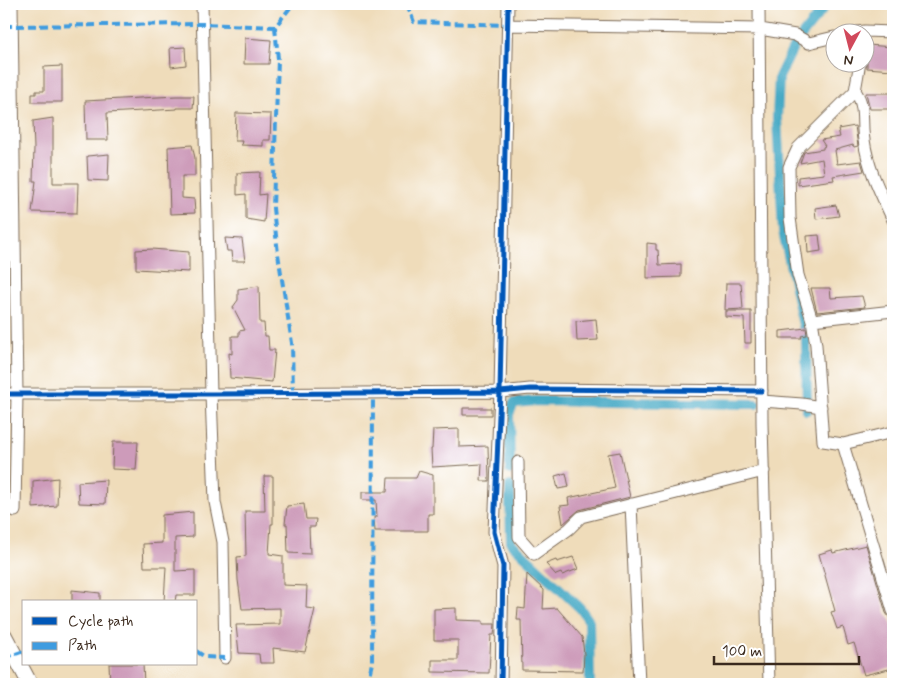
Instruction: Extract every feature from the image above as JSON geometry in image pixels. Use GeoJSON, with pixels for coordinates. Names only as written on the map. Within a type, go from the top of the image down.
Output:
{"type":"FeatureCollection","features":[{"type":"Feature","properties":{"kind":"main road"},"geometry":{"type":"LineString","coordinates":[[4,635],[30,684]]}},
{"type":"Feature","properties":{"kind":"street"},"geometry":{"type":"LineString","coordinates":[[12,4],[17,394],[15,511]]}},
{"type":"Feature","properties":{"kind":"street"},"geometry":{"type":"LineString","coordinates":[[202,4],[211,394],[215,502],[223,542],[225,658]]}},
{"type":"Feature","properties":{"kind":"street"},"geometry":{"type":"LineString","coordinates":[[501,684],[503,566],[494,532],[500,392],[508,4]]}},
{"type":"Feature","properties":{"kind":"street"},"geometry":{"type":"LineString","coordinates":[[759,4],[762,396],[769,684]]}},
{"type":"Feature","properties":{"kind":"street"},"geometry":{"type":"LineString","coordinates":[[508,26],[760,29],[796,35],[809,43],[824,39]]}},
{"type":"Feature","properties":{"kind":"street"},"geometry":{"type":"LineString","coordinates":[[874,33],[893,32]]}},
{"type":"Feature","properties":{"kind":"street"},"geometry":{"type":"LineString","coordinates":[[858,72],[855,91],[798,148],[789,167],[790,218],[798,275],[812,320],[816,345],[812,405],[823,441],[843,444],[893,432]]}},
{"type":"Feature","properties":{"kind":"street"},"geometry":{"type":"LineString","coordinates":[[855,91],[860,97],[862,106],[864,140],[870,169],[893,220]]}},
{"type":"Feature","properties":{"kind":"street"},"geometry":{"type":"LineString","coordinates":[[812,320],[893,311]]}},
{"type":"Feature","properties":{"kind":"street"},"geometry":{"type":"LineString","coordinates":[[4,394],[500,392],[530,389],[762,396],[812,405]]}},
{"type":"Feature","properties":{"kind":"street"},"geometry":{"type":"LineString","coordinates":[[843,444],[893,611]]}},
{"type":"Feature","properties":{"kind":"street"},"geometry":{"type":"LineString","coordinates":[[518,462],[518,537],[534,554],[569,529],[581,517],[764,471]]}},
{"type":"Feature","properties":{"kind":"street"},"geometry":{"type":"LineString","coordinates":[[497,478],[518,478]]}},
{"type":"Feature","properties":{"kind":"street"},"geometry":{"type":"LineString","coordinates":[[631,504],[639,684]]}},
{"type":"Feature","properties":{"kind":"building"},"geometry":{"type":"Polygon","coordinates":[[[245,38],[271,40],[269,64],[244,64],[245,38]]]}},
{"type":"Feature","properties":{"kind":"building"},"geometry":{"type":"Polygon","coordinates":[[[874,46],[892,47],[892,70],[874,69],[874,46]]]}},
{"type":"Feature","properties":{"kind":"building"},"geometry":{"type":"Polygon","coordinates":[[[185,47],[186,65],[171,67],[170,48],[185,47]]]}},
{"type":"Feature","properties":{"kind":"building"},"geometry":{"type":"Polygon","coordinates":[[[62,66],[62,102],[32,102],[32,94],[36,94],[36,91],[44,91],[44,67],[62,66]]]}},
{"type":"Feature","properties":{"kind":"building"},"geometry":{"type":"Polygon","coordinates":[[[866,93],[892,93],[892,109],[870,109],[866,93]]]}},
{"type":"Feature","properties":{"kind":"building"},"geometry":{"type":"Polygon","coordinates":[[[194,96],[193,108],[107,113],[108,140],[86,140],[85,101],[194,96]]]}},
{"type":"Feature","properties":{"kind":"building"},"geometry":{"type":"Polygon","coordinates":[[[236,113],[271,114],[270,140],[263,140],[263,146],[241,145],[242,141],[235,141],[236,113]]]}},
{"type":"Feature","properties":{"kind":"building"},"geometry":{"type":"Polygon","coordinates":[[[53,118],[53,183],[78,183],[77,213],[32,212],[36,181],[33,181],[33,121],[53,118]]]}},
{"type":"Feature","properties":{"kind":"building"},"geometry":{"type":"Polygon","coordinates":[[[855,126],[858,146],[854,147],[853,145],[835,150],[837,164],[861,161],[864,171],[833,176],[834,180],[798,185],[798,177],[824,174],[822,159],[800,163],[804,152],[823,149],[825,146],[821,140],[840,137],[838,129],[855,126]]]}},
{"type":"Feature","properties":{"kind":"building"},"geometry":{"type":"Polygon","coordinates":[[[192,145],[195,158],[195,176],[182,176],[182,198],[194,199],[195,213],[170,214],[168,147],[192,145]]]}},
{"type":"Feature","properties":{"kind":"building"},"geometry":{"type":"Polygon","coordinates":[[[109,154],[108,181],[88,180],[87,156],[109,154]]]}},
{"type":"Feature","properties":{"kind":"building"},"geometry":{"type":"Polygon","coordinates":[[[260,172],[259,195],[266,194],[264,222],[246,219],[246,194],[237,195],[237,173],[260,172]]]}},
{"type":"Feature","properties":{"kind":"building"},"geometry":{"type":"Polygon","coordinates":[[[836,205],[839,216],[816,219],[815,208],[836,205]]]}},
{"type":"Feature","properties":{"kind":"building"},"geometry":{"type":"Polygon","coordinates":[[[819,235],[821,251],[808,253],[807,236],[819,235]]]}},
{"type":"Feature","properties":{"kind":"building"},"geometry":{"type":"Polygon","coordinates":[[[225,238],[242,239],[245,261],[232,261],[231,251],[227,251],[225,238]]]}},
{"type":"Feature","properties":{"kind":"building"},"geometry":{"type":"Polygon","coordinates":[[[647,243],[656,244],[659,265],[681,264],[681,277],[647,278],[647,243]]]}},
{"type":"Feature","properties":{"kind":"building"},"geometry":{"type":"Polygon","coordinates":[[[152,249],[189,252],[189,272],[136,269],[136,250],[152,249]]]}},
{"type":"Feature","properties":{"kind":"building"},"geometry":{"type":"Polygon","coordinates":[[[726,283],[741,283],[743,309],[725,310],[726,283]]]}},
{"type":"Feature","properties":{"kind":"building"},"geometry":{"type":"Polygon","coordinates":[[[259,286],[260,323],[264,323],[265,336],[268,336],[269,350],[275,350],[272,382],[230,378],[229,353],[232,354],[232,336],[239,336],[239,331],[245,330],[233,307],[238,300],[238,289],[259,286]]]}},
{"type":"Feature","properties":{"kind":"building"},"geometry":{"type":"Polygon","coordinates":[[[811,288],[830,288],[831,298],[862,296],[865,307],[817,312],[811,288]]]}},
{"type":"Feature","properties":{"kind":"building"},"geometry":{"type":"Polygon","coordinates":[[[726,311],[751,311],[751,343],[745,343],[744,318],[726,317],[726,311]]]}},
{"type":"Feature","properties":{"kind":"building"},"geometry":{"type":"Polygon","coordinates":[[[596,319],[598,340],[577,341],[576,321],[596,319]]]}},
{"type":"Feature","properties":{"kind":"building"},"geometry":{"type":"Polygon","coordinates":[[[806,328],[807,335],[801,336],[802,338],[780,338],[780,331],[806,328]]]}},
{"type":"Feature","properties":{"kind":"building"},"geometry":{"type":"Polygon","coordinates":[[[463,408],[491,408],[491,415],[463,415],[463,408]]]}},
{"type":"Feature","properties":{"kind":"building"},"geometry":{"type":"Polygon","coordinates":[[[459,429],[459,447],[488,446],[489,481],[481,481],[482,464],[432,467],[433,430],[459,429]]]}},
{"type":"Feature","properties":{"kind":"building"},"geometry":{"type":"Polygon","coordinates":[[[113,442],[138,442],[136,470],[112,469],[113,442]]]}},
{"type":"Feature","properties":{"kind":"building"},"geometry":{"type":"Polygon","coordinates":[[[620,452],[630,497],[579,510],[563,524],[560,506],[569,505],[568,498],[615,488],[608,454],[620,452]]]}},
{"type":"Feature","properties":{"kind":"building"},"geometry":{"type":"Polygon","coordinates":[[[419,471],[433,475],[433,514],[428,514],[428,531],[375,531],[374,517],[377,517],[376,500],[362,500],[362,492],[387,492],[388,478],[416,478],[419,471]]]}},
{"type":"Feature","properties":{"kind":"building"},"geometry":{"type":"Polygon","coordinates":[[[566,473],[569,487],[558,489],[555,476],[566,473]]]}},
{"type":"Feature","properties":{"kind":"building"},"geometry":{"type":"Polygon","coordinates":[[[264,476],[273,476],[273,524],[271,524],[269,554],[283,556],[283,585],[307,586],[306,608],[315,609],[305,652],[273,648],[274,663],[260,663],[259,654],[239,653],[236,625],[280,624],[280,608],[242,609],[238,580],[237,557],[246,556],[245,511],[265,511],[264,476]]]}},
{"type":"Feature","properties":{"kind":"building"},"geometry":{"type":"Polygon","coordinates":[[[58,478],[57,506],[33,508],[33,481],[58,478]]]}},
{"type":"Feature","properties":{"kind":"building"},"geometry":{"type":"Polygon","coordinates":[[[106,480],[105,504],[79,503],[78,482],[106,480]]]}},
{"type":"Feature","properties":{"kind":"building"},"geometry":{"type":"Polygon","coordinates":[[[304,504],[306,519],[316,519],[315,527],[309,527],[310,554],[288,553],[287,524],[285,524],[287,506],[304,504]]]}},
{"type":"Feature","properties":{"kind":"building"},"geometry":{"type":"Polygon","coordinates":[[[193,512],[193,537],[175,538],[175,571],[195,570],[195,595],[176,595],[175,600],[164,600],[166,567],[144,567],[143,544],[162,543],[162,515],[193,512]]]}},
{"type":"Feature","properties":{"kind":"building"},"geometry":{"type":"Polygon","coordinates":[[[866,545],[886,613],[893,628],[893,668],[864,675],[854,643],[848,645],[843,627],[837,629],[831,612],[835,611],[819,554],[832,550],[833,553],[866,545]]]}},
{"type":"Feature","properties":{"kind":"building"},"geometry":{"type":"Polygon","coordinates":[[[573,557],[578,569],[562,575],[561,573],[556,575],[546,564],[556,560],[557,562],[573,557]]]}},
{"type":"Feature","properties":{"kind":"building"},"geometry":{"type":"Polygon","coordinates":[[[527,574],[544,590],[543,609],[557,608],[582,637],[583,671],[522,670],[521,620],[517,620],[518,608],[525,609],[527,574]]]}},
{"type":"Feature","properties":{"kind":"building"},"geometry":{"type":"Polygon","coordinates":[[[72,590],[100,593],[100,600],[72,600],[72,590]]]}},
{"type":"Feature","properties":{"kind":"building"},"geometry":{"type":"Polygon","coordinates":[[[456,608],[456,620],[483,621],[483,624],[495,624],[494,635],[491,635],[489,673],[432,672],[432,660],[458,660],[458,640],[434,640],[434,609],[456,608]]]}},
{"type":"Feature","properties":{"kind":"building"},"geometry":{"type":"Polygon","coordinates":[[[109,666],[143,666],[144,684],[110,684],[109,666]]]}},
{"type":"Feature","properties":{"kind":"waterway"},"geometry":{"type":"LineString","coordinates":[[806,410],[806,339],[783,231],[777,118],[779,77],[795,44],[827,4]]}},
{"type":"Feature","properties":{"kind":"waterway"},"geometry":{"type":"LineString","coordinates":[[510,470],[509,414],[514,403],[536,401],[756,404]]}},
{"type":"Feature","properties":{"kind":"waterway"},"geometry":{"type":"LineString","coordinates":[[510,486],[511,543],[580,608],[589,621],[590,684]]}},
{"type":"Feature","properties":{"kind":"marked path"},"geometry":{"type":"LineString","coordinates":[[4,26],[203,24],[275,27],[293,4]]}},
{"type":"Feature","properties":{"kind":"marked path"},"geometry":{"type":"LineString","coordinates":[[407,4],[414,22],[508,25]]}},
{"type":"Feature","properties":{"kind":"marked path"},"geometry":{"type":"LineString","coordinates":[[275,27],[278,59],[273,208],[292,343],[293,394]]}},
{"type":"Feature","properties":{"kind":"marked path"},"geometry":{"type":"LineString","coordinates":[[367,684],[372,663],[373,393]]}},
{"type":"Feature","properties":{"kind":"marked path"},"geometry":{"type":"LineString","coordinates":[[4,658],[22,652]]}},
{"type":"Feature","properties":{"kind":"marked path"},"geometry":{"type":"LineString","coordinates":[[198,652],[205,657],[225,658]]}},
{"type":"Feature","properties":{"kind":"cycle path"},"geometry":{"type":"LineString","coordinates":[[501,684],[503,566],[494,532],[500,392],[508,4]]}},
{"type":"Feature","properties":{"kind":"cycle path"},"geometry":{"type":"LineString","coordinates":[[4,394],[500,392],[530,389],[762,391]]}}]}
